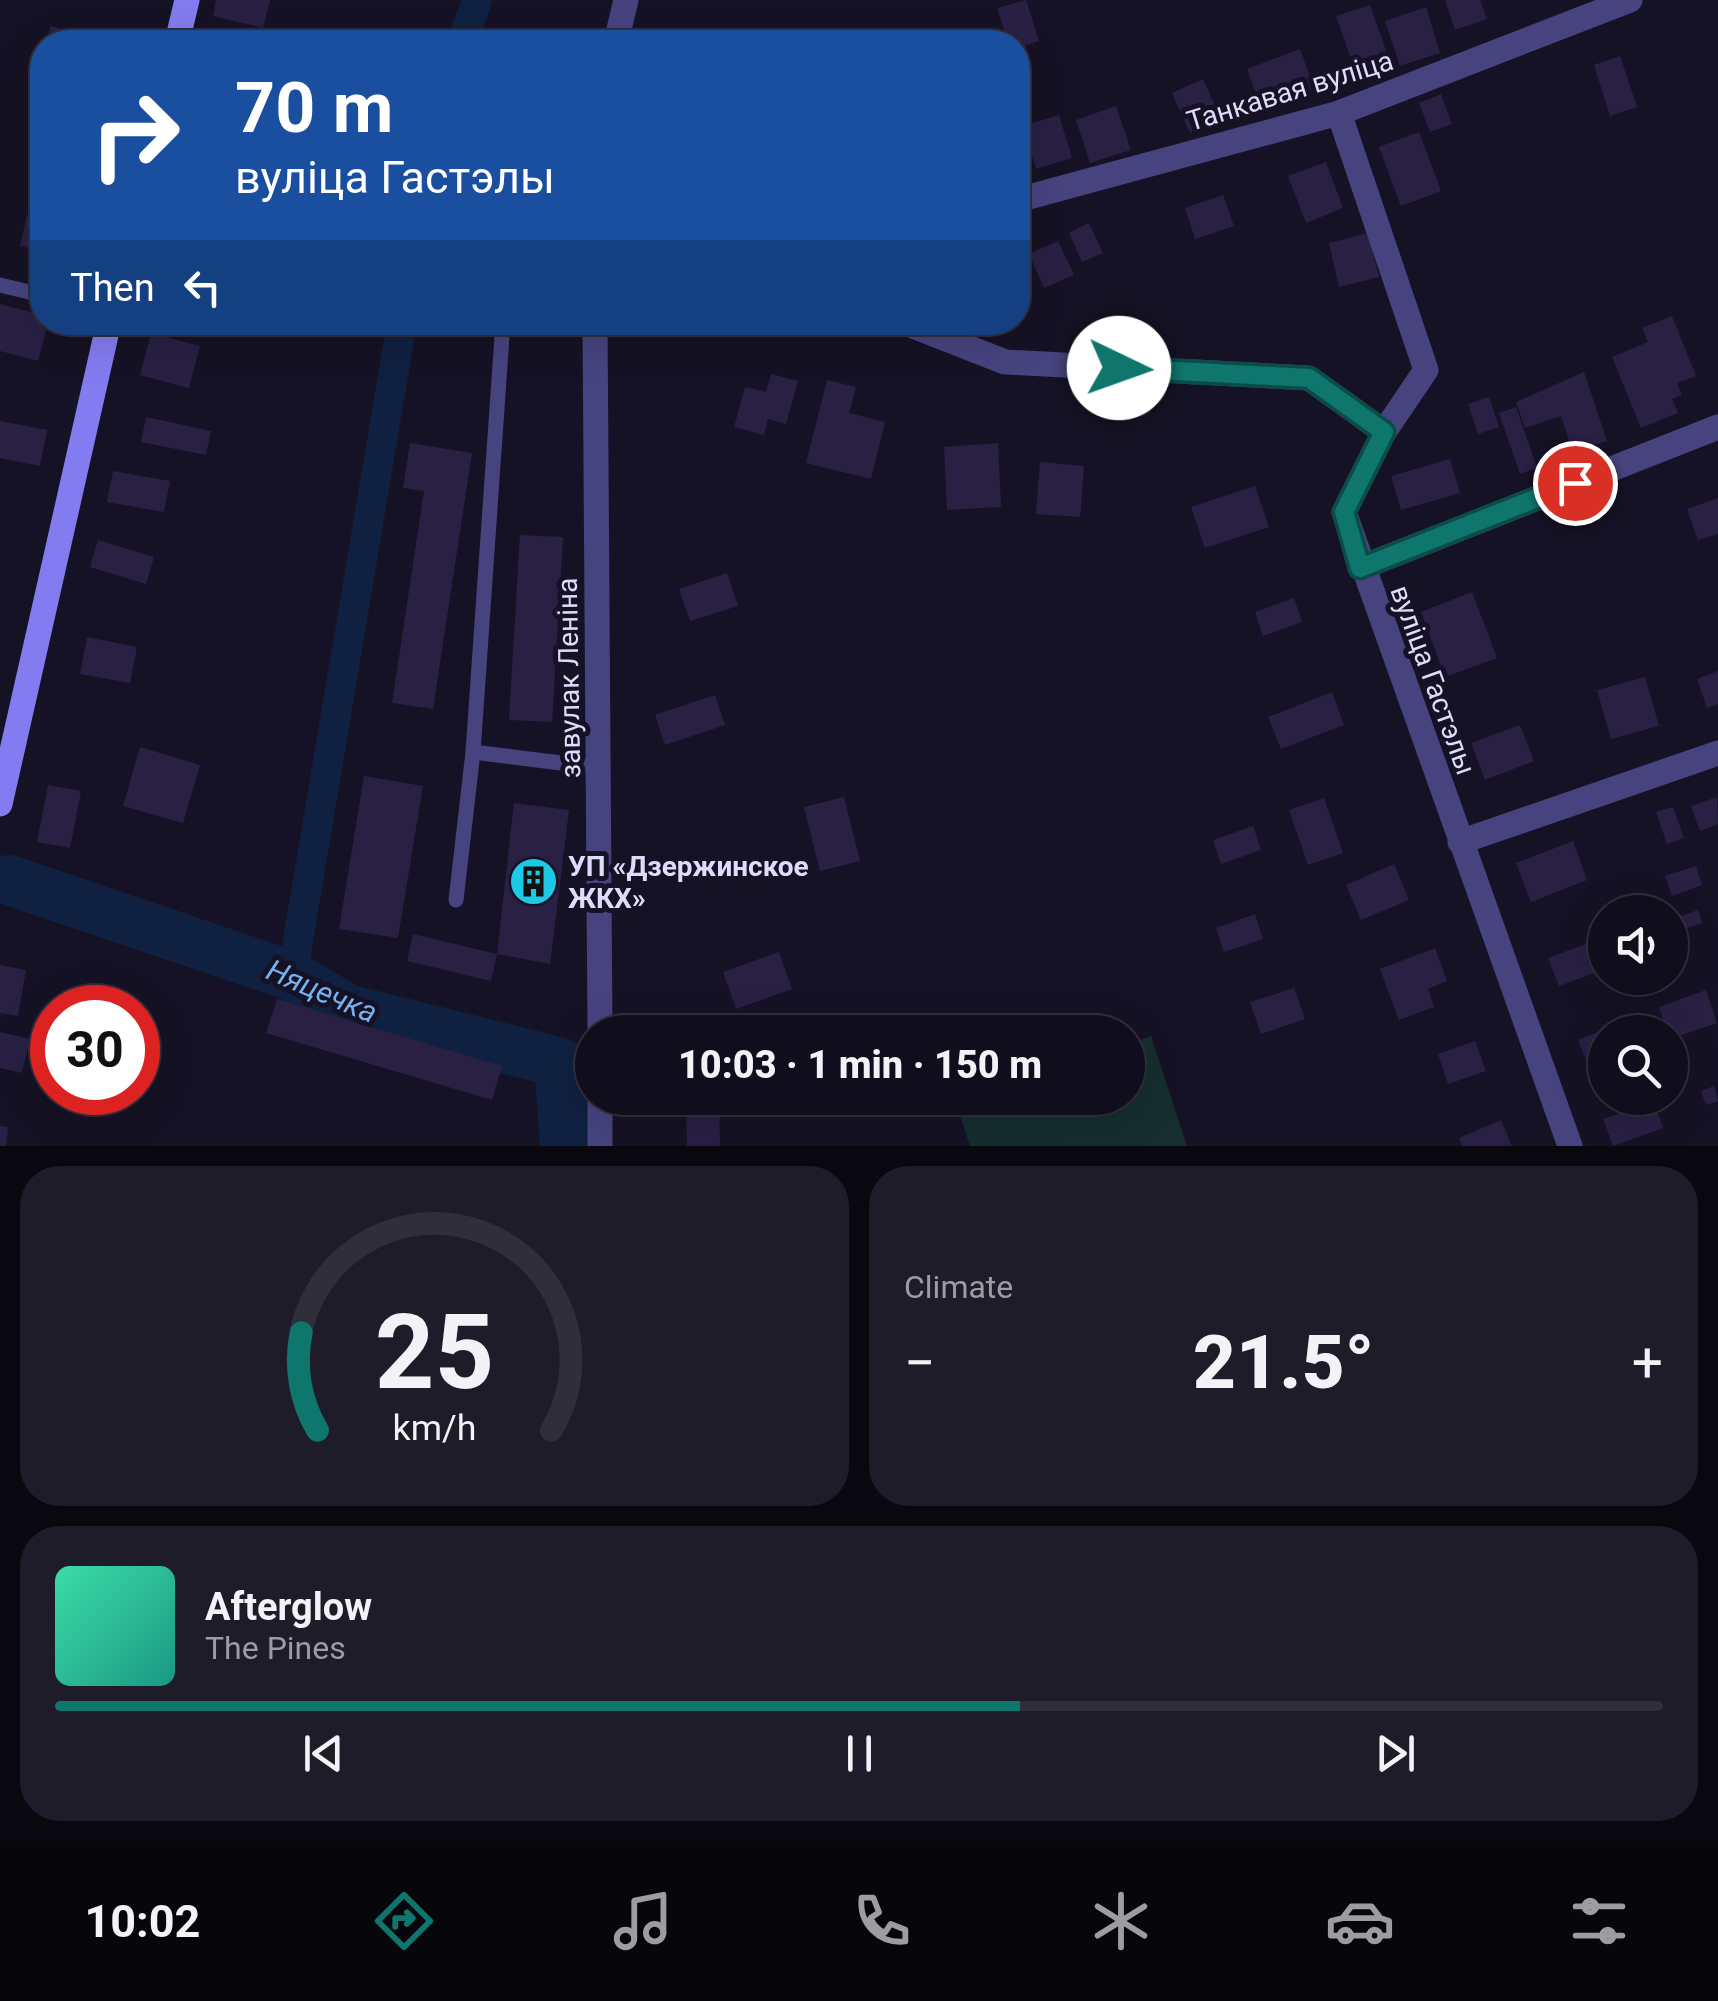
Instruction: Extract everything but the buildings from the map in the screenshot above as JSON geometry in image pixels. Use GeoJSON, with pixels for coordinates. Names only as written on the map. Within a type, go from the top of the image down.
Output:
{"type":"FeatureCollection","features":[{"type":"Feature","properties":{"kind":"street"},"geometry":{"type":"LineString","coordinates":[[180,30],[188,0]]}},
{"type":"Feature","properties":{"kind":"street"},"geometry":{"type":"LineString","coordinates":[[619,30],[626,0]]}},
{"type":"Feature","properties":{"kind":"street","name":"Танкавая вуліца"},"geometry":{"type":"LineString","coordinates":[[1030,197],[1339,113],[1630,0]]}},
{"type":"Feature","properties":{"kind":"street","name":"вуліца Гастэлы"},"geometry":{"type":"LineString","coordinates":[[1339,113],[1426,370],[1384,432],[1344,512],[1360,568],[1570,1146]]}},
{"type":"Feature","properties":{"kind":"street"},"geometry":{"type":"LineString","coordinates":[[0,804],[105,335]]}},
{"type":"Feature","properties":{"kind":"street","name":"завулак Леніна"},"geometry":{"type":"LineString","coordinates":[[595,335],[600,1015]]}},
{"type":"Feature","properties":{"kind":"street"},"geometry":{"type":"LineString","coordinates":[[936,335],[1005,362],[1309,378],[1384,432]]}},
{"type":"Feature","properties":{"kind":"street"},"geometry":{"type":"LineString","coordinates":[[1360,568],[1718,427]]}},
{"type":"Feature","properties":{"kind":"street"},"geometry":{"type":"LineString","coordinates":[[1460,842],[1718,753]]}},
{"type":"Feature","properties":{"kind":"street"},"geometry":{"type":"LineString","coordinates":[[600,1115],[600,1146]]}},
{"type":"Feature","properties":{"kind":"lane"},"geometry":{"type":"LineString","coordinates":[[0,285],[30,293]]}},
{"type":"Feature","properties":{"kind":"lane"},"geometry":{"type":"LineString","coordinates":[[456,900],[473,752],[503,335]]}},
{"type":"Feature","properties":{"kind":"lane"},"geometry":{"type":"LineString","coordinates":[[473,752],[601,768]]}},
{"type":"Feature","properties":{"kind":"green space"},"geometry":{"type":"Polygon","coordinates":[[[1151,1036],[1187,1146],[970,1146],[960,1115],[1145,1115],[1145,1038],[1151,1036]]]}},
{"type":"Feature","properties":{"kind":"waterway"},"geometry":{"type":"LineString","coordinates":[[466,30],[477,0]]}},
{"type":"Feature","properties":{"kind":"waterway"},"geometry":{"type":"LineString","coordinates":[[292,976],[400,335]]}},
{"type":"Feature","properties":{"kind":"waterway","name":"Няцечка"},"geometry":{"type":"LineString","coordinates":[[9,880],[292,976],[347,1009],[559,1062],[565,1146]]}},
{"type":"Feature","properties":{"kind":"place","name":"УП «Дзержинское ЖКХ»"},"geometry":{"type":"Point","coordinates":[533,882]}},
{"type":"Feature","properties":{"kind":"route"},"geometry":{"type":"LineString","coordinates":[[1119,368],[1309,378],[1384,432],[1344,512],[1360,568],[1575,483]]}}]}
